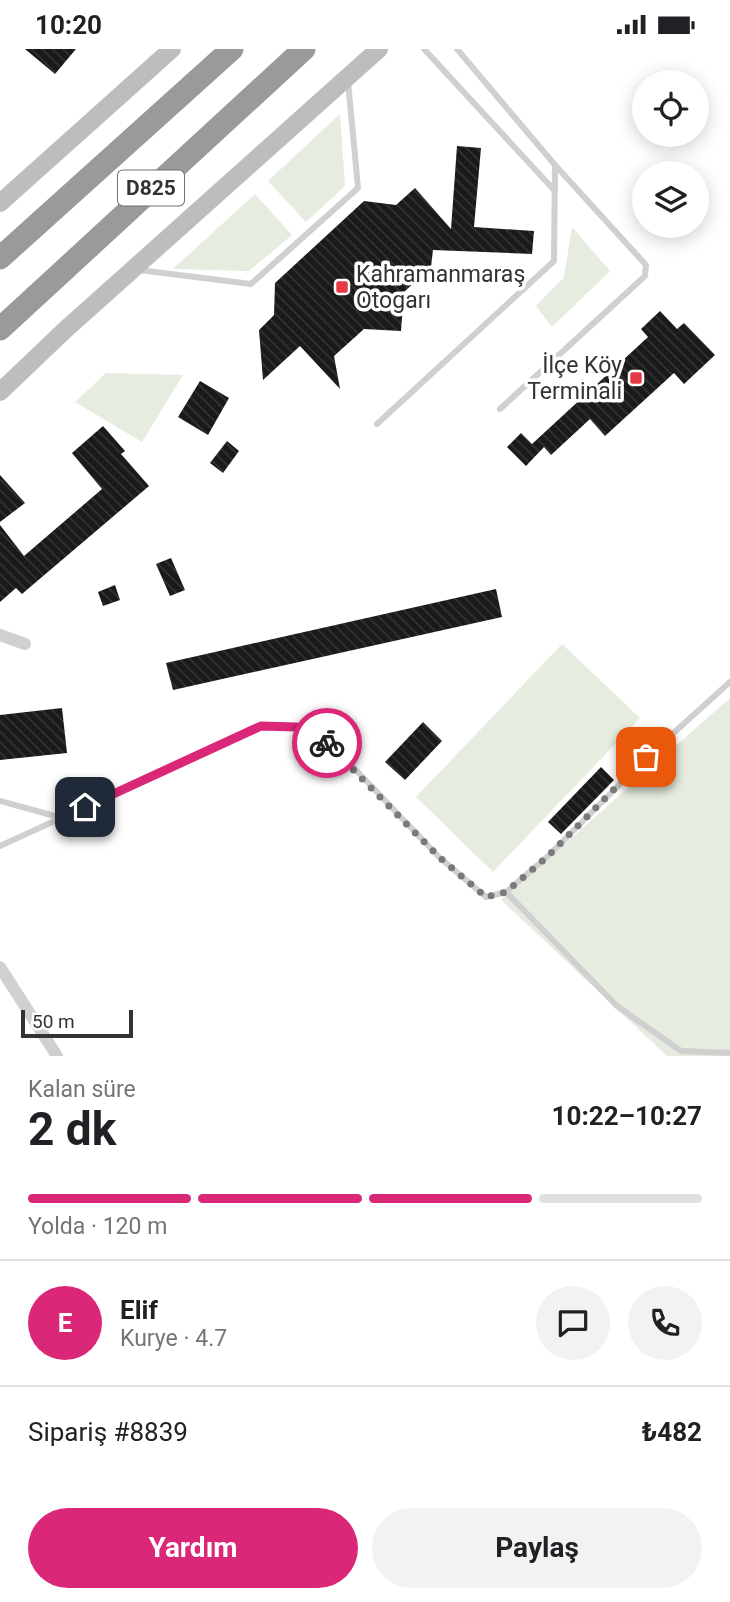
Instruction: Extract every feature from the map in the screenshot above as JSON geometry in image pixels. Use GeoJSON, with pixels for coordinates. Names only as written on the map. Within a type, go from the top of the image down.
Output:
{"type":"FeatureCollection","features":[{"type":"Feature","properties":{"kind":"highway","name":"D825"},"geometry":{"type":"LineString","coordinates":[[0,258],[232,49]]}},
{"type":"Feature","properties":{"kind":"highway","name":"D825"},"geometry":{"type":"LineString","coordinates":[[0,329],[304,49]]}},
{"type":"Feature","properties":{"kind":"street"},"geometry":{"type":"LineString","coordinates":[[3,196],[172,49]]}},
{"type":"Feature","properties":{"kind":"street"},"geometry":{"type":"LineString","coordinates":[[0,392],[379,49]]}},
{"type":"Feature","properties":{"kind":"street"},"geometry":{"type":"LineString","coordinates":[[0,635],[25,644]]}},
{"type":"Feature","properties":{"kind":"street"},"geometry":{"type":"LineString","coordinates":[[0,967],[57,1056]]}},
{"type":"Feature","properties":{"kind":"lane"},"geometry":{"type":"LineString","coordinates":[[424,49],[555,191]]}},
{"type":"Feature","properties":{"kind":"lane"},"geometry":{"type":"LineString","coordinates":[[457,49],[555,165],[646,265],[645,276],[500,409]]}},
{"type":"Feature","properties":{"kind":"lane"},"geometry":{"type":"LineString","coordinates":[[134,269],[251,284],[329,215],[358,188],[348,77]]}},
{"type":"Feature","properties":{"kind":"lane"},"geometry":{"type":"LineString","coordinates":[[377,424],[554,261],[555,165]]}},
{"type":"Feature","properties":{"kind":"lane"},"geometry":{"type":"LineString","coordinates":[[0,846],[261,726],[296,727],[332,745],[439,857],[486,897],[506,892],[547,857],[646,757],[730,682]]}},
{"type":"Feature","properties":{"kind":"lane"},"geometry":{"type":"LineString","coordinates":[[0,801],[62,818]]}},
{"type":"Feature","properties":{"kind":"lane"},"geometry":{"type":"LineString","coordinates":[[506,892],[617,1006],[681,1051],[730,1053]]}},
{"type":"Feature","properties":{"kind":"shaded area"},"geometry":{"type":"Polygon","coordinates":[[[340,114],[345,186],[306,222],[268,181],[340,114]]]}},
{"type":"Feature","properties":{"kind":"shaded area"},"geometry":{"type":"Polygon","coordinates":[[[255,194],[292,235],[249,271],[173,269],[255,194]]]}},
{"type":"Feature","properties":{"kind":"shaded area"},"geometry":{"type":"Polygon","coordinates":[[[572,227],[610,271],[552,327],[536,306],[564,277],[572,227]]]}},
{"type":"Feature","properties":{"kind":"shaded area"},"geometry":{"type":"Polygon","coordinates":[[[106,373],[183,375],[142,442],[75,402],[106,373]]]}},
{"type":"Feature","properties":{"kind":"shaded area"},"geometry":{"type":"Polygon","coordinates":[[[562,644],[640,718],[493,872],[416,797],[562,644]]]}},
{"type":"Feature","properties":{"kind":"shaded area"},"geometry":{"type":"Polygon","coordinates":[[[730,698],[730,1056],[667,1056],[501,900],[730,698]]]}},
{"type":"Feature","properties":{"kind":"building"},"geometry":{"type":"Polygon","coordinates":[[[25,49],[76,49],[55,74],[25,49]]]}},
{"type":"Feature","properties":{"kind":"building","name":"Kahramanmaraş Otogarı"},"geometry":{"type":"Polygon","coordinates":[[[457,146],[481,148],[474,227],[534,231],[532,254],[433,250],[431,267],[404,292],[401,331],[364,329],[334,356],[340,389],[300,346],[263,380],[259,330],[274,315],[275,283],[364,201],[396,205],[415,188],[451,229],[457,146]]]}},
{"type":"Feature","properties":{"kind":"building","name":"İlçe Köy Terminali"},"geometry":{"type":"Polygon","coordinates":[[[660,311],[677,329],[684,323],[715,355],[684,384],[674,373],[605,436],[590,419],[551,455],[544,447],[526,466],[507,447],[521,433],[532,444],[648,337],[641,329],[660,311]]]}},
{"type":"Feature","properties":{"kind":"building"},"geometry":{"type":"Polygon","coordinates":[[[200,381],[229,398],[208,435],[178,417],[200,381]]]}},
{"type":"Feature","properties":{"kind":"building"},"geometry":{"type":"Polygon","coordinates":[[[103,426],[125,451],[121,454],[149,486],[22,594],[16,588],[0,602],[0,525],[24,556],[102,489],[72,453],[103,426]]]}},
{"type":"Feature","properties":{"kind":"building"},"geometry":{"type":"Polygon","coordinates":[[[227,441],[239,451],[223,473],[210,463],[227,441]]]}},
{"type":"Feature","properties":{"kind":"building"},"geometry":{"type":"Polygon","coordinates":[[[0,475],[25,503],[0,522],[0,475]]]}},
{"type":"Feature","properties":{"kind":"building"},"geometry":{"type":"Polygon","coordinates":[[[171,558],[185,590],[170,596],[156,564],[171,558]]]}},
{"type":"Feature","properties":{"kind":"building"},"geometry":{"type":"Polygon","coordinates":[[[115,585],[120,600],[103,606],[98,592],[115,585]]]}},
{"type":"Feature","properties":{"kind":"building"},"geometry":{"type":"Polygon","coordinates":[[[496,589],[502,617],[173,690],[166,663],[496,589]]]}},
{"type":"Feature","properties":{"kind":"building"},"geometry":{"type":"Polygon","coordinates":[[[62,708],[67,753],[0,760],[0,715],[62,708]]]}},
{"type":"Feature","properties":{"kind":"building"},"geometry":{"type":"Polygon","coordinates":[[[423,722],[442,741],[405,780],[385,762],[423,722]]]}},
{"type":"Feature","properties":{"kind":"building"},"geometry":{"type":"Polygon","coordinates":[[[601,767],[614,780],[561,834],[548,822],[601,767]]]}},
{"type":"Feature","properties":{"kind":"way so far"},"geometry":{"type":"LineString","coordinates":[[327,743],[332,745],[439,857],[486,897],[506,892],[547,857],[646,757]]}},
{"type":"Feature","properties":{"kind":"place","name":"Kahramanmaraş Otogarı"},"geometry":{"type":"Point","coordinates":[342,287]}},
{"type":"Feature","properties":{"kind":"place","name":"İlçe Köy Terminali"},"geometry":{"type":"Point","coordinates":[636,378]}},
{"type":"Feature","properties":{"kind":"route"},"geometry":{"type":"LineString","coordinates":[[85,807],[261,726],[296,727],[327,743]]}}]}
